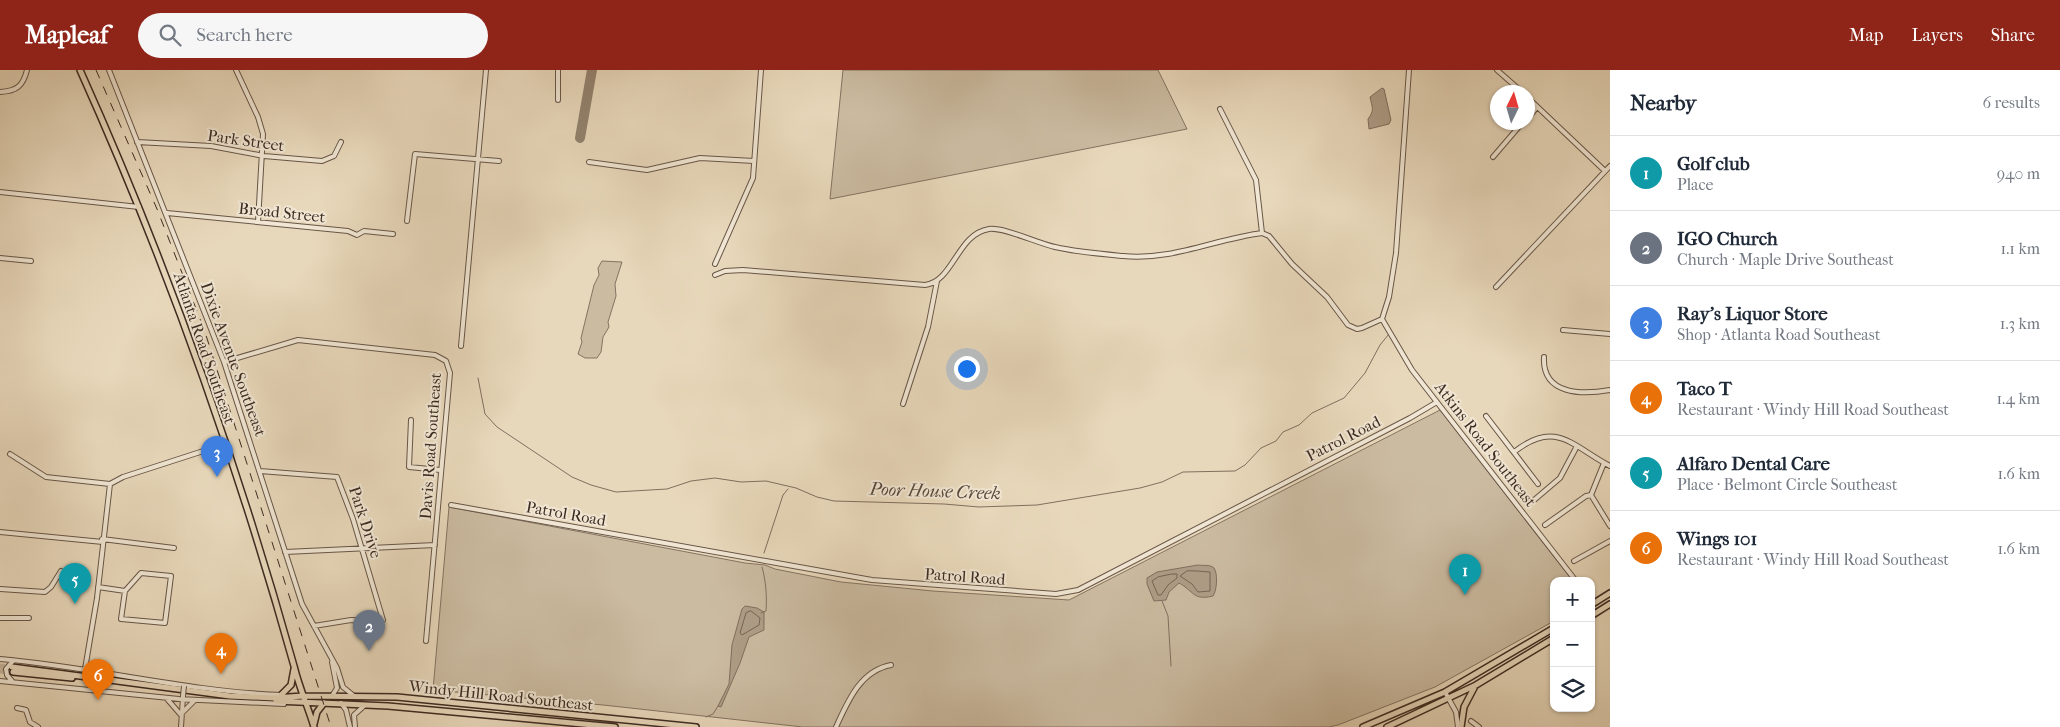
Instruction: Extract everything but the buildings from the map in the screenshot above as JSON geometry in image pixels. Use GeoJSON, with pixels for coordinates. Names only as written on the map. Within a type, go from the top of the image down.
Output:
{"type":"FeatureCollection","features":[{"type":"Feature","properties":{"kind":"main road","name":"Atlanta Road Southeast"},"geometry":{"type":"LineString","coordinates":[[80,70],[139,206],[184,323],[225,444],[314,726]]}},
{"type":"Feature","properties":{"kind":"main road"},"geometry":{"type":"LineString","coordinates":[[1595,602],[1610,593]]}},
{"type":"Feature","properties":{"kind":"main road"},"geometry":{"type":"LineString","coordinates":[[1595,613],[1610,604]]}},
{"type":"Feature","properties":{"kind":"main road"},"geometry":{"type":"LineString","coordinates":[[1363,727],[1445,692],[1550,630]]}},
{"type":"Feature","properties":{"kind":"main road"},"geometry":{"type":"LineString","coordinates":[[1387,727],[1476,685],[1550,640]]}},
{"type":"Feature","properties":{"kind":"main road"},"geometry":{"type":"LineString","coordinates":[[281,695],[291,684],[294,666]]}},
{"type":"Feature","properties":{"kind":"main road","name":"Windy Hill Road Southeast"},"geometry":{"type":"LineString","coordinates":[[615,727],[366,704],[231,699],[12,670],[230,696],[274,698],[354,696],[416,699],[696,727]]}},
{"type":"Feature","properties":{"kind":"main road"},"geometry":{"type":"LineString","coordinates":[[1459,727],[1465,703],[1476,685]]}},
{"type":"Feature","properties":{"kind":"main road"},"geometry":{"type":"LineString","coordinates":[[314,726],[317,712],[324,703]]}},
{"type":"Feature","properties":{"kind":"street"},"geometry":{"type":"LineString","coordinates":[[0,92],[19,88],[24,83],[27,70]]}},
{"type":"Feature","properties":{"kind":"street","name":"Dixie Avenue Southeast"},"geometry":{"type":"LineString","coordinates":[[109,70],[167,213],[224,362],[302,604],[331,657],[343,688],[354,696]]}},
{"type":"Feature","properties":{"kind":"street"},"geometry":{"type":"LineString","coordinates":[[236,70],[261,126],[264,156],[258,222]]}},
{"type":"Feature","properties":{"kind":"street"},"geometry":{"type":"LineString","coordinates":[[462,346],[470,233],[486,70]]}},
{"type":"Feature","properties":{"kind":"street"},"geometry":{"type":"LineString","coordinates":[[558,70],[558,100]]}},
{"type":"Feature","properties":{"kind":"street"},"geometry":{"type":"LineString","coordinates":[[715,264],[753,178],[761,70]]}},
{"type":"Feature","properties":{"kind":"street"},"geometry":{"type":"LineString","coordinates":[[716,275],[725,271],[743,270],[929,285],[937,280],[969,240],[984,230],[992,229],[1061,248],[1132,256],[1168,256],[1262,233],[1269,236],[1292,264],[1327,296],[1348,325],[1357,329],[1382,319],[1389,297],[1396,252],[1409,70]]}},
{"type":"Feature","properties":{"kind":"street"},"geometry":{"type":"LineString","coordinates":[[1498,70],[1514,85]]}},
{"type":"Feature","properties":{"kind":"street"},"geometry":{"type":"LineString","coordinates":[[1535,109],[1537,107],[1605,170]]}},
{"type":"Feature","properties":{"kind":"street"},"geometry":{"type":"LineString","coordinates":[[1220,109],[1256,180],[1262,233]]}},
{"type":"Feature","properties":{"kind":"street"},"geometry":{"type":"LineString","coordinates":[[1493,157],[1516,130]]}},
{"type":"Feature","properties":{"kind":"street","name":"Park Street"},"geometry":{"type":"LineString","coordinates":[[137,142],[211,146],[264,156],[327,161],[339,150],[341,142]]}},
{"type":"Feature","properties":{"kind":"street"},"geometry":{"type":"LineString","coordinates":[[408,221],[415,154],[499,161]]}},
{"type":"Feature","properties":{"kind":"street"},"geometry":{"type":"LineString","coordinates":[[589,162],[648,170],[700,158],[754,161]]}},
{"type":"Feature","properties":{"kind":"street"},"geometry":{"type":"LineString","coordinates":[[1496,287],[1610,166]]}},
{"type":"Feature","properties":{"kind":"street"},"geometry":{"type":"LineString","coordinates":[[0,192],[139,206]]}},
{"type":"Feature","properties":{"kind":"street","name":"Broad Street"},"geometry":{"type":"LineString","coordinates":[[167,213],[348,230],[357,235],[364,231],[393,234]]}},
{"type":"Feature","properties":{"kind":"street"},"geometry":{"type":"LineString","coordinates":[[0,258],[31,261]]}},
{"type":"Feature","properties":{"kind":"street"},"geometry":{"type":"LineString","coordinates":[[903,404],[928,327],[937,280]]}},
{"type":"Feature","properties":{"kind":"street","name":"Atkins Road Southeast"},"geometry":{"type":"LineString","coordinates":[[1382,319],[1408,364],[1436,402],[1573,577]]}},
{"type":"Feature","properties":{"kind":"street"},"geometry":{"type":"LineString","coordinates":[[1564,330],[1610,334]]}},
{"type":"Feature","properties":{"kind":"street","name":"Davis Road Southeast"},"geometry":{"type":"LineString","coordinates":[[224,362],[298,340],[435,355],[446,361],[450,373],[426,640]]}},
{"type":"Feature","properties":{"kind":"street"},"geometry":{"type":"LineString","coordinates":[[1544,358],[1544,369],[1548,379],[1555,385],[1569,390],[1588,392],[1610,390]]}},
{"type":"Feature","properties":{"kind":"street","name":"Patrol Road"},"geometry":{"type":"LineString","coordinates":[[451,505],[872,580],[1056,594],[1078,590],[1410,418],[1436,402]]}},
{"type":"Feature","properties":{"kind":"street"},"geometry":{"type":"LineString","coordinates":[[1486,416],[1538,484]]}},
{"type":"Feature","properties":{"kind":"street"},"geometry":{"type":"LineString","coordinates":[[411,420],[409,466],[440,470]]}},
{"type":"Feature","properties":{"kind":"street"},"geometry":{"type":"LineString","coordinates":[[1514,452],[1527,442],[1543,436],[1560,438],[1610,466]]}},
{"type":"Feature","properties":{"kind":"street"},"geometry":{"type":"LineString","coordinates":[[10,454],[46,477],[110,484],[123,477],[225,444]]}},
{"type":"Feature","properties":{"kind":"street"},"geometry":{"type":"LineString","coordinates":[[1533,501],[1560,478],[1577,446]]}},
{"type":"Feature","properties":{"kind":"street"},"geometry":{"type":"LineString","coordinates":[[1590,496],[1604,463]]}},
{"type":"Feature","properties":{"kind":"street","name":"Park Drive"},"geometry":{"type":"LineString","coordinates":[[260,471],[337,477],[362,548],[383,620]]}},
{"type":"Feature","properties":{"kind":"street"},"geometry":{"type":"LineString","coordinates":[[85,668],[98,587],[110,484]]}},
{"type":"Feature","properties":{"kind":"street"},"geometry":{"type":"LineString","coordinates":[[1545,525],[1586,496],[1590,496]]}},
{"type":"Feature","properties":{"kind":"street"},"geometry":{"type":"LineString","coordinates":[[1590,496],[1610,526]]}},
{"type":"Feature","properties":{"kind":"street"},"geometry":{"type":"LineString","coordinates":[[0,532],[174,548]]}},
{"type":"Feature","properties":{"kind":"street"},"geometry":{"type":"LineString","coordinates":[[1574,561],[1610,541]]}},
{"type":"Feature","properties":{"kind":"street"},"geometry":{"type":"LineString","coordinates":[[285,552],[435,544]]}},
{"type":"Feature","properties":{"kind":"street"},"geometry":{"type":"LineString","coordinates":[[0,589],[45,592],[51,587],[61,571]]}},
{"type":"Feature","properties":{"kind":"street"},"geometry":{"type":"LineString","coordinates":[[141,573],[171,576],[165,623],[121,619],[125,591],[141,573]]}},
{"type":"Feature","properties":{"kind":"street"},"geometry":{"type":"LineString","coordinates":[[98,587],[125,591]]}},
{"type":"Feature","properties":{"kind":"street"},"geometry":{"type":"LineString","coordinates":[[0,618],[29,618]]}},
{"type":"Feature","properties":{"kind":"street"},"geometry":{"type":"LineString","coordinates":[[314,626],[351,620],[375,621]]}},
{"type":"Feature","properties":{"kind":"street","name":"Dixie Avenue Southeast"},"geometry":{"type":"LineString","coordinates":[[331,657],[338,686],[332,696]]}},
{"type":"Feature","properties":{"kind":"street","name":"Windy Hill Road Southeast"},"geometry":{"type":"LineString","coordinates":[[0,659],[85,668],[184,685],[247,693],[303,696]]}},
{"type":"Feature","properties":{"kind":"street"},"geometry":{"type":"LineString","coordinates":[[13,682],[7,675],[6,669],[9,663],[15,660]]}},
{"type":"Feature","properties":{"kind":"street"},"geometry":{"type":"LineString","coordinates":[[836,727],[863,679],[874,670],[891,665]]}},
{"type":"Feature","properties":{"kind":"street","name":"Windy Hill Road Southeast"},"geometry":{"type":"LineString","coordinates":[[0,681],[163,698],[306,703]]}},
{"type":"Feature","properties":{"kind":"street"},"geometry":{"type":"LineString","coordinates":[[181,727],[184,685]]}},
{"type":"Feature","properties":{"kind":"street"},"geometry":{"type":"LineString","coordinates":[[1445,692],[1457,715],[1459,727]]}},
{"type":"Feature","properties":{"kind":"street"},"geometry":{"type":"LineString","coordinates":[[163,698],[173,704],[182,715]]}},
{"type":"Feature","properties":{"kind":"street"},"geometry":{"type":"LineString","coordinates":[[182,715],[192,702],[198,700]]}},
{"type":"Feature","properties":{"kind":"street"},"geometry":{"type":"LineString","coordinates":[[341,704],[346,710],[350,727]]}},
{"type":"Feature","properties":{"kind":"street"},"geometry":{"type":"LineString","coordinates":[[355,727],[355,713],[366,704]]}},
{"type":"Feature","properties":{"kind":"street"},"geometry":{"type":"LineString","coordinates":[[17,708],[26,710],[31,724],[38,727]]}},
{"type":"Feature","properties":{"kind":"street"},"geometry":{"type":"LineString","coordinates":[[1471,721],[1479,727]]}},
{"type":"Feature","properties":{"kind":"shaded area"},"geometry":{"type":"Polygon","coordinates":[[[843,70],[1158,70],[1187,129],[830,199],[843,70]]]}},
{"type":"Feature","properties":{"kind":"shaded area"},"geometry":{"type":"Polygon","coordinates":[[[602,261],[622,262],[615,284],[616,296],[608,322],[609,327],[603,337],[601,352],[597,358],[585,358],[578,354],[594,285],[599,275],[598,268],[602,261]]]}},
{"type":"Feature","properties":{"kind":"shaded area"},"geometry":{"type":"Polygon","coordinates":[[[1440,410],[1570,577],[1550,577],[1550,623],[1435,687],[1329,727],[803,727],[603,705],[433,690],[449,507],[745,563],[765,565],[775,569],[841,582],[933,591],[1069,600],[1440,410]]]}},
{"type":"Feature","properties":{"kind":"water"},"geometry":{"type":"Polygon","coordinates":[[[1382,88],[1384,89],[1391,120],[1389,124],[1369,129],[1368,119],[1372,113],[1370,97],[1382,88]]]}},
{"type":"Feature","properties":{"kind":"water"},"geometry":{"type":"Polygon","coordinates":[[[1198,565],[1210,566],[1215,570],[1216,586],[1213,596],[1197,596],[1179,583],[1169,592],[1166,600],[1154,601],[1147,584],[1147,578],[1157,572],[1198,565]]]}},
{"type":"Feature","properties":{"kind":"water"},"geometry":{"type":"Polygon","coordinates":[[[745,606],[757,608],[764,612],[764,630],[749,637],[721,707],[718,706],[729,684],[732,645],[742,609],[745,606]]]}},
{"type":"Feature","properties":{"kind":"waterway","name":"Poor House Creek"},"geometry":{"type":"LineString","coordinates":[[478,378],[485,414],[497,427],[572,477],[616,492],[667,489],[691,481],[715,478],[741,482],[766,481],[796,488],[817,497],[834,501],[944,504],[979,507],[1037,505],[1140,488],[1162,482],[1183,472],[1235,471],[1245,465],[1261,448],[1276,441],[1283,432],[1299,425],[1312,413],[1344,398],[1365,373],[1380,345],[1389,334]]}},
{"type":"Feature","properties":{"kind":"waterway"},"geometry":{"type":"LineString","coordinates":[[764,553],[783,495],[788,489]]}},
{"type":"Feature","properties":{"kind":"waterway"},"geometry":{"type":"LineString","coordinates":[[761,613],[766,611],[765,583],[762,567]]}},
{"type":"Feature","properties":{"kind":"waterway"},"geometry":{"type":"LineString","coordinates":[[1162,601],[1168,616],[1171,666]]}},
{"type":"Feature","properties":{"kind":"waterway"},"geometry":{"type":"LineString","coordinates":[[706,717],[713,714],[718,706]]}},
{"type":"Feature","properties":{"kind":"taxiway"},"geometry":{"type":"LineString","coordinates":[[580,138],[592,70]]}},
{"type":"Feature","properties":{"kind":"tunnel"},"geometry":{"type":"LineString","coordinates":[[0,666],[12,667]]}},
{"type":"Feature","properties":{"kind":"tunnel"},"geometry":{"type":"LineString","coordinates":[[0,671],[13,672]]}},
{"type":"Feature","properties":{"kind":"railway"},"geometry":{"type":"LineString","coordinates":[[96,70],[157,209],[204,329],[331,727]]}},
{"type":"Feature","properties":{"kind":"place","name":"Ray's Liquor Store"},"geometry":{"type":"Point","coordinates":[217,477]}},
{"type":"Feature","properties":{"kind":"place","name":"Golf club"},"geometry":{"type":"Point","coordinates":[1465,595]}},
{"type":"Feature","properties":{"kind":"place","name":"Alfaro Dental Care"},"geometry":{"type":"Point","coordinates":[75,604]}},
{"type":"Feature","properties":{"kind":"place","name":"IGO Church"},"geometry":{"type":"Point","coordinates":[369,651]}},
{"type":"Feature","properties":{"kind":"place","name":"Taco T"},"geometry":{"type":"Point","coordinates":[221,674]}},
{"type":"Feature","properties":{"kind":"place","name":"Wings 101"},"geometry":{"type":"Point","coordinates":[98,700]}}]}
